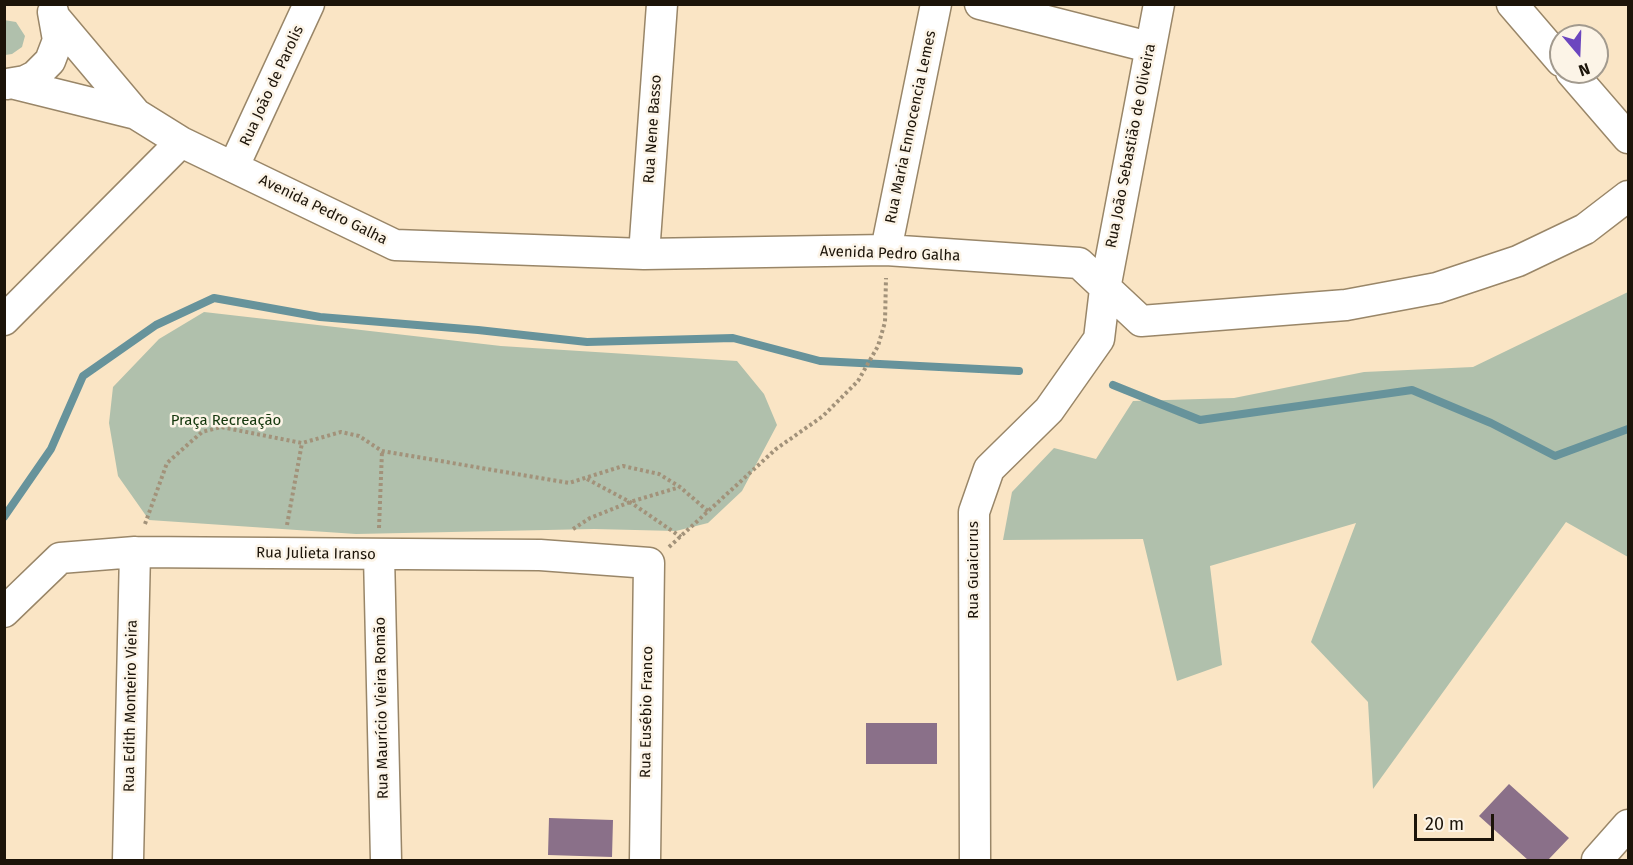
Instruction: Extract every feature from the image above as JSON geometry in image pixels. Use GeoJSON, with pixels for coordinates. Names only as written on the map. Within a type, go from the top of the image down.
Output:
{"type":"FeatureCollection","features":[{"type":"Feature","properties":{"kind":"street","name":"Rua João de Parolis"},"geometry":{"type":"LineString","coordinates":[[234,166],[309,4]]}},
{"type":"Feature","properties":{"kind":"street","name":"Rua Nene Basso"},"geometry":{"type":"LineString","coordinates":[[644,254],[662,4]]}},
{"type":"Feature","properties":{"kind":"street","name":"Rua Maria Ennocencia Lemes"},"geometry":{"type":"LineString","coordinates":[[886,250],[936,4]]}},
{"type":"Feature","properties":{"kind":"street"},"geometry":{"type":"LineString","coordinates":[[980,4],[1149,47]]}},
{"type":"Feature","properties":{"kind":"street","name":"Rua João Sebastião de Oliveira"},"geometry":{"type":"LineString","coordinates":[[1105,289],[1149,47],[1159,4]]}},
{"type":"Feature","properties":{"kind":"street"},"geometry":{"type":"LineString","coordinates":[[1512,4],[1549,47]]}},
{"type":"Feature","properties":{"kind":"street","name":"Avenida Pedro Galha"},"geometry":{"type":"LineString","coordinates":[[53,12],[136,114]]}},
{"type":"Feature","properties":{"kind":"street"},"geometry":{"type":"LineString","coordinates":[[10,84],[35,76],[50,61],[58,40],[53,12]]}},
{"type":"Feature","properties":{"kind":"street","name":"Avenida Pedro Galha"},"geometry":{"type":"LineString","coordinates":[[10,84],[136,114],[181,142],[394,245],[644,254],[886,250],[1079,263],[1141,321],[1346,305],[1437,288],[1518,261],[1586,229],[1629,196]]}},
{"type":"Feature","properties":{"kind":"street"},"geometry":{"type":"LineString","coordinates":[[1582,84],[1629,138]]}},
{"type":"Feature","properties":{"kind":"street"},"geometry":{"type":"LineString","coordinates":[[4,320],[181,142]]}},
{"type":"Feature","properties":{"kind":"street","name":"Rua Guaicurus"},"geometry":{"type":"LineString","coordinates":[[975,861],[974,512],[989,469],[1049,410],[1099,339],[1105,289]]}},
{"type":"Feature","properties":{"kind":"street","name":"Rua Julieta Iranso"},"geometry":{"type":"LineString","coordinates":[[4,612],[60,558],[135,552],[540,555],[649,563]]}},
{"type":"Feature","properties":{"kind":"street","name":"Rua Edith Monteiro Vieira"},"geometry":{"type":"LineString","coordinates":[[128,861],[135,552]]}},
{"type":"Feature","properties":{"kind":"street","name":"Rua Maurício Vieira Romão"},"geometry":{"type":"LineString","coordinates":[[379,555],[386,861]]}},
{"type":"Feature","properties":{"kind":"street","name":"Rua Eusébio Franco"},"geometry":{"type":"LineString","coordinates":[[645,861],[649,563]]}},
{"type":"Feature","properties":{"kind":"street"},"geometry":{"type":"LineString","coordinates":[[1597,861],[1629,825]]}},
{"type":"Feature","properties":{"kind":"path"},"geometry":{"type":"LineString","coordinates":[[649,563],[709,512],[776,449],[823,416],[858,381],[878,346],[885,321],[886,250]]}},
{"type":"Feature","properties":{"kind":"path"},"geometry":{"type":"LineString","coordinates":[[135,552],[167,464],[202,432],[221,427],[302,443],[341,432],[359,435],[382,451],[569,483],[623,466],[659,474],[681,487],[709,512]]}},
{"type":"Feature","properties":{"kind":"path"},"geometry":{"type":"LineString","coordinates":[[281,554],[302,443]]}},
{"type":"Feature","properties":{"kind":"path"},"geometry":{"type":"LineString","coordinates":[[379,555],[382,451]]}},
{"type":"Feature","properties":{"kind":"path"},"geometry":{"type":"LineString","coordinates":[[586,478],[630,502],[681,537]]}},
{"type":"Feature","properties":{"kind":"path"},"geometry":{"type":"LineString","coordinates":[[540,555],[578,524],[630,502],[681,487]]}},
{"type":"Feature","properties":{"kind":"green space"},"geometry":{"type":"Polygon","coordinates":[[[4,20],[16,22],[25,36],[22,47],[12,54],[5,55],[4,20]]]}},
{"type":"Feature","properties":{"kind":"green space"},"geometry":{"type":"Polygon","coordinates":[[[1628,292],[1628,557],[1566,522],[1373,789],[1368,702],[1311,642],[1356,523],[1210,566],[1222,665],[1177,681],[1143,539],[1003,540],[1012,492],[1054,448],[1096,459],[1133,401],[1234,398],[1364,372],[1473,367],[1628,292]]]}},
{"type":"Feature","properties":{"kind":"green space","name":"Praça Recreação"},"geometry":{"type":"Polygon","coordinates":[[[204,312],[501,346],[737,361],[764,394],[777,425],[742,491],[708,523],[676,531],[594,529],[356,534],[149,520],[118,476],[109,423],[113,387],[159,339],[204,312]]]}},
{"type":"Feature","properties":{"kind":"building"},"geometry":{"type":"Polygon","coordinates":[[[866,723],[937,723],[937,764],[866,764],[866,723]]]}},
{"type":"Feature","properties":{"kind":"building"},"geometry":{"type":"Polygon","coordinates":[[[1509,784],[1569,838],[1548,860],[1528,860],[1479,816],[1509,784]]]}},
{"type":"Feature","properties":{"kind":"building"},"geometry":{"type":"Polygon","coordinates":[[[549,818],[613,820],[612,857],[548,855],[549,818]]]}},
{"type":"Feature","properties":{"kind":"waterway"},"geometry":{"type":"LineString","coordinates":[[4,517],[51,449],[83,376],[156,325],[214,298],[320,317],[587,342],[733,338],[820,361],[1019,371]]}},
{"type":"Feature","properties":{"kind":"waterway"},"geometry":{"type":"LineString","coordinates":[[1113,385],[1200,420],[1412,390],[1491,423],[1555,456],[1628,429]]}}]}
